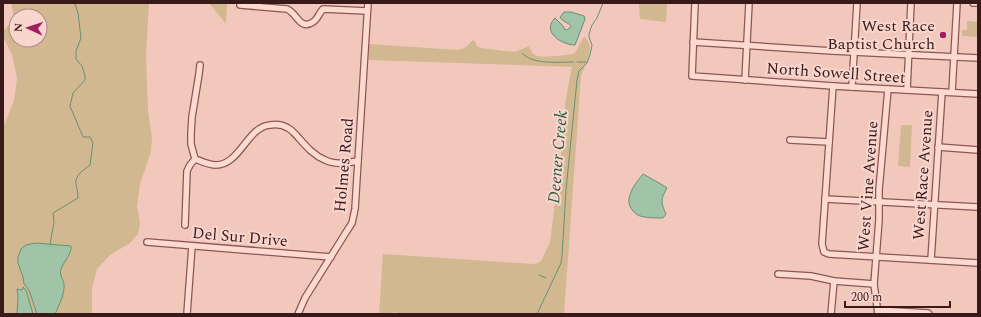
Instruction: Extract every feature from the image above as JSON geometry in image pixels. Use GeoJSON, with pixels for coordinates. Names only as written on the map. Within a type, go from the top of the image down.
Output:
{"type":"FeatureCollection","features":[{"type":"Feature","properties":{"kind":"street","name":"Holmes Road"},"geometry":{"type":"LineString","coordinates":[[298,314],[305,298],[352,223],[355,209],[368,3]]}},
{"type":"Feature","properties":{"kind":"street"},"geometry":{"type":"LineString","coordinates":[[695,3],[693,42],[978,58]]}},
{"type":"Feature","properties":{"kind":"street"},"geometry":{"type":"LineString","coordinates":[[746,80],[749,3]]}},
{"type":"Feature","properties":{"kind":"street"},"geometry":{"type":"LineString","coordinates":[[852,87],[857,3]]}},
{"type":"Feature","properties":{"kind":"street"},"geometry":{"type":"LineString","coordinates":[[907,90],[911,3]]}},
{"type":"Feature","properties":{"kind":"street","name":"West Race Avenue"},"geometry":{"type":"LineString","coordinates":[[952,92],[957,3]]}},
{"type":"Feature","properties":{"kind":"street"},"geometry":{"type":"LineString","coordinates":[[973,3],[978,3]]}},
{"type":"Feature","properties":{"kind":"street"},"geometry":{"type":"LineString","coordinates":[[240,5],[287,8],[291,10],[299,22],[306,24],[314,22],[323,9],[367,11]]}},
{"type":"Feature","properties":{"kind":"street","name":"North Sowell Street"},"geometry":{"type":"LineString","coordinates":[[693,42],[692,76],[978,94]]}},
{"type":"Feature","properties":{"kind":"street"},"geometry":{"type":"LineString","coordinates":[[195,159],[191,144],[191,133],[200,65]]}},
{"type":"Feature","properties":{"kind":"street"},"geometry":{"type":"LineString","coordinates":[[833,86],[822,244],[824,252],[829,254],[978,263]]}},
{"type":"Feature","properties":{"kind":"street","name":"West Vine Avenue"},"geometry":{"type":"LineString","coordinates":[[878,312],[874,284],[879,220],[879,190],[888,89]]}},
{"type":"Feature","properties":{"kind":"street","name":"West Race Avenue"},"geometry":{"type":"LineString","coordinates":[[931,260],[942,92]]}},
{"type":"Feature","properties":{"kind":"street"},"geometry":{"type":"LineString","coordinates":[[195,159],[213,165],[224,164],[233,157],[255,132],[263,127],[278,125],[291,130],[316,156],[337,163],[358,162]]}},
{"type":"Feature","properties":{"kind":"street"},"geometry":{"type":"LineString","coordinates":[[790,140],[829,142]]}},
{"type":"Feature","properties":{"kind":"street"},"geometry":{"type":"LineString","coordinates":[[938,148],[978,150]]}},
{"type":"Feature","properties":{"kind":"street"},"geometry":{"type":"LineString","coordinates":[[186,225],[187,171],[195,159]]}},
{"type":"Feature","properties":{"kind":"street"},"geometry":{"type":"LineString","coordinates":[[825,200],[978,207]]}},
{"type":"Feature","properties":{"kind":"street","name":"Del Sur Drive"},"geometry":{"type":"LineString","coordinates":[[146,242],[331,257]]}},
{"type":"Feature","properties":{"kind":"street"},"geometry":{"type":"LineString","coordinates":[[187,314],[192,246]]}},
{"type":"Feature","properties":{"kind":"street"},"geometry":{"type":"LineString","coordinates":[[778,274],[811,276],[834,281],[874,284]]}},
{"type":"Feature","properties":{"kind":"street"},"geometry":{"type":"LineString","coordinates":[[831,314],[834,281]]}},
{"type":"Feature","properties":{"kind":"street"},"geometry":{"type":"LineString","coordinates":[[878,312],[929,314]]}},
{"type":"Feature","properties":{"kind":"shaded area"},"geometry":{"type":"Polygon","coordinates":[[[11,3],[149,3],[146,55],[148,111],[152,138],[151,152],[140,184],[137,207],[140,223],[138,234],[130,243],[110,255],[97,269],[92,288],[92,314],[55,314],[64,289],[60,271],[71,246],[36,243],[26,245],[23,277],[24,284],[29,290],[37,314],[33,314],[26,290],[18,289],[17,314],[3,314],[3,126],[14,101],[17,78],[12,55],[9,48],[48,48],[48,8],[12,8],[11,3]]]}},
{"type":"Feature","properties":{"kind":"shaded area"},"geometry":{"type":"Polygon","coordinates":[[[209,3],[227,3],[226,24],[209,3]]]}},
{"type":"Feature","properties":{"kind":"shaded area"},"geometry":{"type":"Polygon","coordinates":[[[639,3],[667,3],[666,22],[640,19],[639,3]]]}},
{"type":"Feature","properties":{"kind":"shaded area"},"geometry":{"type":"Polygon","coordinates":[[[564,12],[571,12],[584,16],[585,19],[575,45],[564,43],[559,40],[552,33],[550,28],[551,23],[555,18],[564,27],[564,29],[569,29],[571,26],[560,17],[564,12]]]}},
{"type":"Feature","properties":{"kind":"shaded area"},"geometry":{"type":"Polygon","coordinates":[[[967,21],[978,22],[977,37],[962,36],[962,30],[967,30],[967,21]]]}},
{"type":"Feature","properties":{"kind":"shaded area"},"geometry":{"type":"Polygon","coordinates":[[[8,25],[8,46],[4,38],[4,30],[8,25]]]}},
{"type":"Feature","properties":{"kind":"shaded area"},"geometry":{"type":"Polygon","coordinates":[[[585,37],[590,46],[590,51],[581,76],[564,314],[399,314],[395,312],[389,314],[379,314],[383,254],[534,264],[541,261],[550,242],[562,146],[562,130],[566,98],[572,67],[369,60],[369,44],[458,50],[466,47],[473,40],[477,46],[481,48],[515,52],[529,46],[535,55],[540,57],[549,57],[573,54],[585,37]]]}},
{"type":"Feature","properties":{"kind":"shaded area"},"geometry":{"type":"Polygon","coordinates":[[[901,125],[912,125],[910,167],[898,166],[901,125]]]}},
{"type":"Feature","properties":{"kind":"shaded area"},"geometry":{"type":"Polygon","coordinates":[[[643,174],[667,188],[662,199],[662,204],[666,214],[663,218],[649,218],[637,215],[630,206],[629,196],[631,191],[643,174]]]}},
{"type":"Feature","properties":{"kind":"shaded area"},"geometry":{"type":"Polygon","coordinates":[[[36,243],[71,246],[69,255],[61,269],[64,292],[55,314],[37,314],[29,290],[24,284],[18,263],[18,257],[21,249],[26,245],[36,243]]]}},
{"type":"Feature","properties":{"kind":"shaded area"},"geometry":{"type":"Polygon","coordinates":[[[23,287],[26,290],[33,314],[17,314],[17,289],[21,290],[23,287]]]}},
{"type":"Feature","properties":{"kind":"waterway"},"geometry":{"type":"LineString","coordinates":[[50,245],[54,222],[53,213],[78,198],[76,178],[90,165],[93,143],[90,137],[83,137],[70,106],[73,93],[85,80],[82,66],[76,59],[76,51],[81,38],[78,13],[74,3]]}},
{"type":"Feature","properties":{"kind":"waterway","name":"Deener Creek"},"geometry":{"type":"LineString","coordinates":[[537,314],[561,263],[566,190],[577,80],[579,71],[587,63],[590,55],[592,45],[589,34],[603,3]]}},
{"type":"Feature","properties":{"kind":"waterway"},"geometry":{"type":"LineString","coordinates":[[522,53],[526,57],[539,61],[573,62]]}},
{"type":"Feature","properties":{"kind":"waterway"},"geometry":{"type":"LineString","coordinates":[[577,62],[586,62]]}},
{"type":"Feature","properties":{"kind":"waterway"},"geometry":{"type":"LineString","coordinates":[[539,275],[546,278]]}},
{"type":"Feature","properties":{"kind":"place","name":"West Race Baptist Church"},"geometry":{"type":"Point","coordinates":[943,35]}}]}
